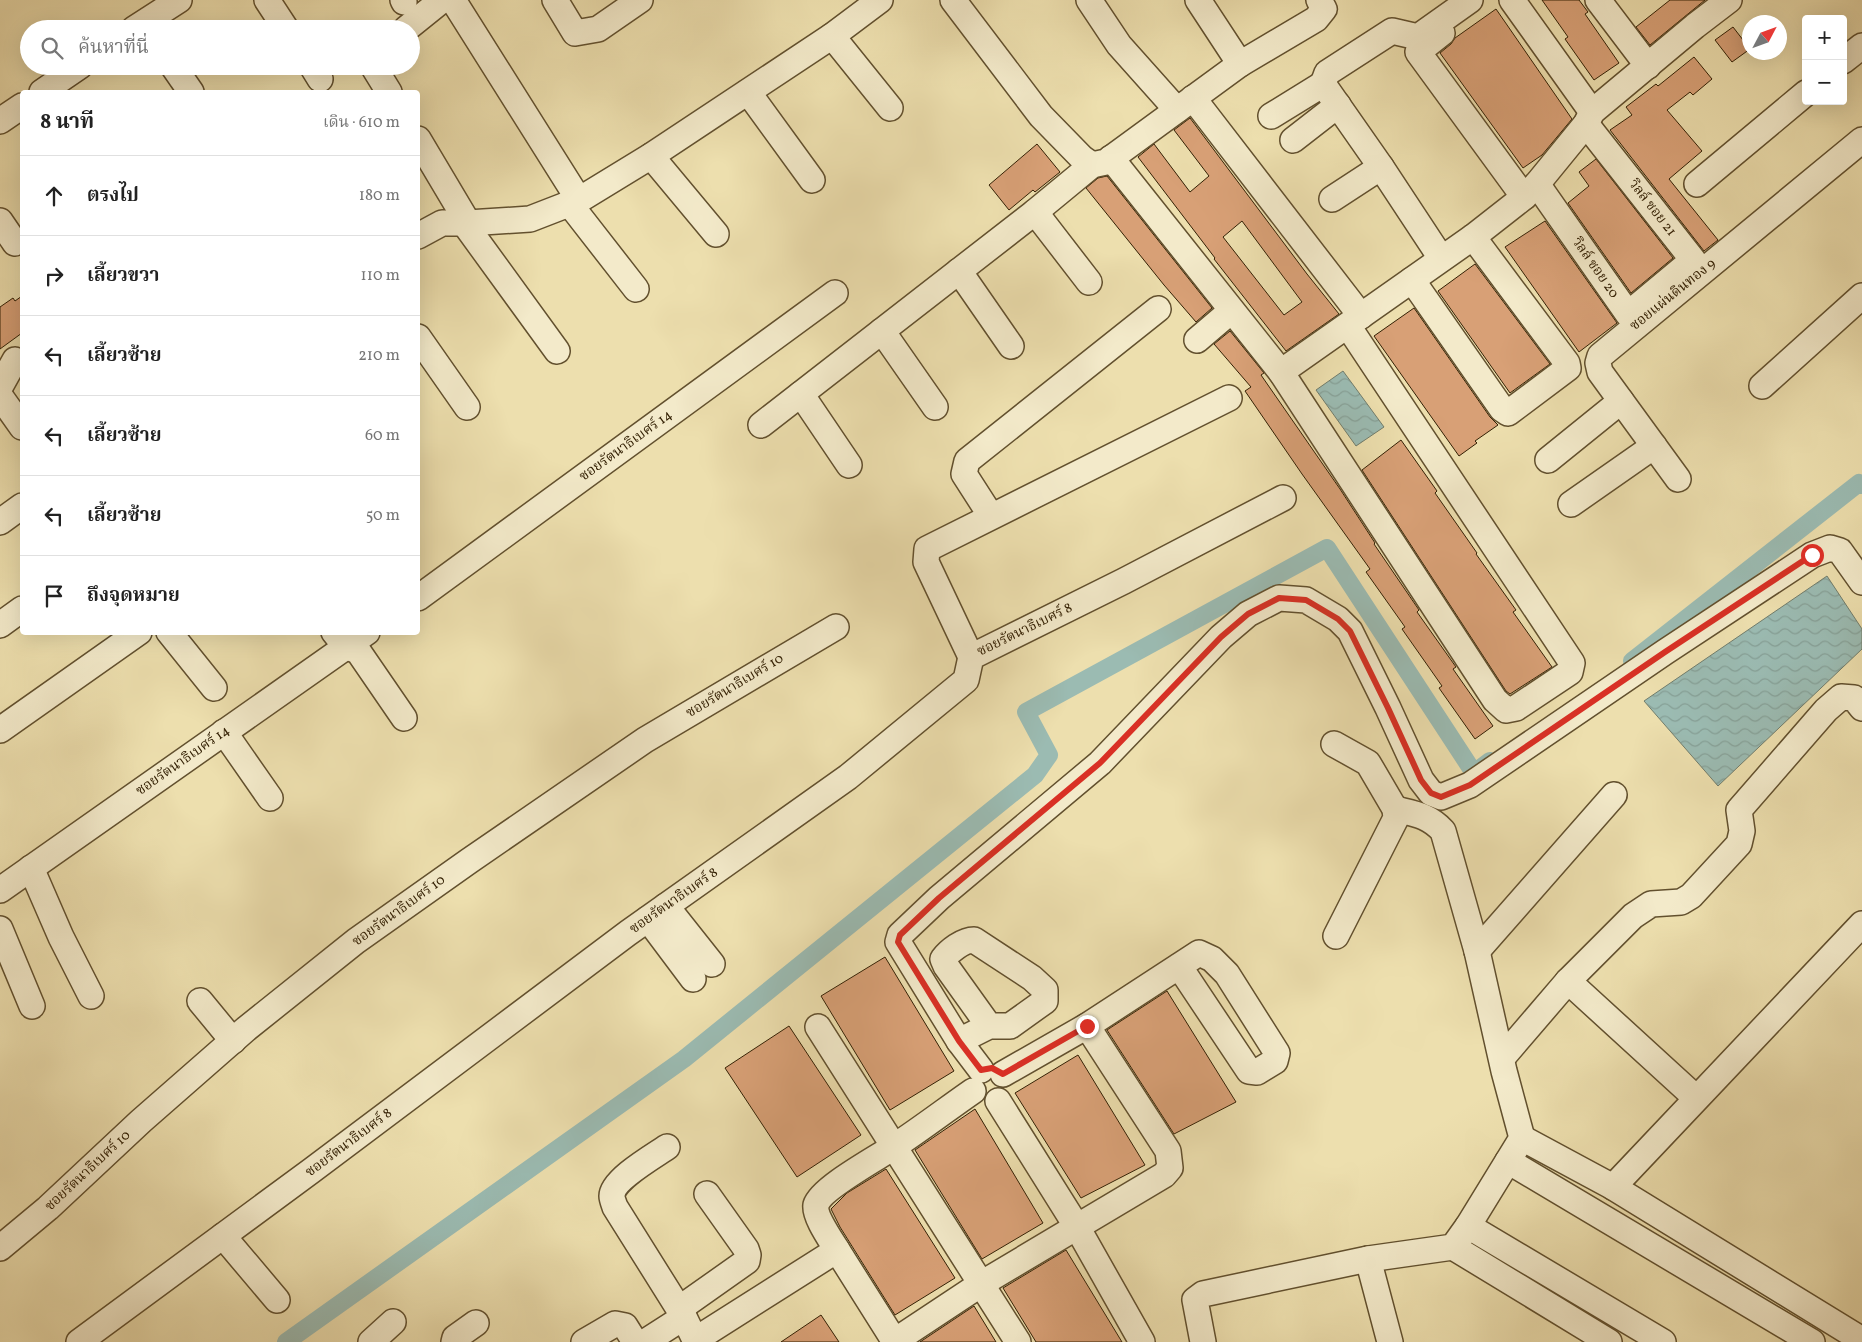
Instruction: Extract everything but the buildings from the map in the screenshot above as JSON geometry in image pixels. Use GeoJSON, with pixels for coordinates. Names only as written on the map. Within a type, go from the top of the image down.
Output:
{"type":"FeatureCollection","features":[{"type":"Feature","properties":{"kind":"street"},"geometry":{"type":"LineString","coordinates":[[151,20],[179,0]]}},
{"type":"Feature","properties":{"kind":"street"},"geometry":{"type":"LineString","coordinates":[[267,0],[280,20]]}},
{"type":"Feature","properties":{"kind":"street"},"geometry":{"type":"LineString","coordinates":[[417,20],[442,0]]}},
{"type":"Feature","properties":{"kind":"street"},"geometry":{"type":"LineString","coordinates":[[453,0],[574,201],[636,289]]}},
{"type":"Feature","properties":{"kind":"street"},"geometry":{"type":"LineString","coordinates":[[555,0],[575,33],[598,29],[640,0]]}},
{"type":"Feature","properties":{"kind":"street"},"geometry":{"type":"LineString","coordinates":[[420,235],[442,223],[530,219],[574,201],[651,156],[832,36],[880,0]]}},
{"type":"Feature","properties":{"kind":"street"},"geometry":{"type":"LineString","coordinates":[[953,0],[1041,116],[1082,158],[1102,162],[1231,311],[1281,372],[1495,700],[1506,710],[1516,708],[1570,672],[1572,663],[1354,321],[1185,104],[1120,45],[1089,0]]}},
{"type":"Feature","properties":{"kind":"street"},"geometry":{"type":"LineString","coordinates":[[1198,0],[1240,64]]}},
{"type":"Feature","properties":{"kind":"street"},"geometry":{"type":"LineString","coordinates":[[1271,116],[1323,84],[1327,73],[1392,31],[1418,37],[1470,0]]}},
{"type":"Feature","properties":{"kind":"street"},"geometry":{"type":"LineString","coordinates":[[1488,0],[1418,52],[1530,191]]}},
{"type":"Feature","properties":{"kind":"street"},"geometry":{"type":"LineString","coordinates":[[1512,0],[1589,118]]}},
{"type":"Feature","properties":{"kind":"street"},"geometry":{"type":"LineString","coordinates":[[1598,0],[1648,66]]}},
{"type":"Feature","properties":{"kind":"street"},"geometry":{"type":"LineString","coordinates":[[1281,372],[1473,237],[1530,191],[1589,118],[1695,26],[1729,0]]}},
{"type":"Feature","properties":{"kind":"street"},"geometry":{"type":"LineString","coordinates":[[761,425],[1102,162],[1240,64],[1316,19],[1321,4]]}},
{"type":"Feature","properties":{"kind":"street"},"geometry":{"type":"LineString","coordinates":[[832,36],[890,108]]}},
{"type":"Feature","properties":{"kind":"street"},"geometry":{"type":"LineString","coordinates":[[1845,60],[1862,46]]}},
{"type":"Feature","properties":{"kind":"street"},"geometry":{"type":"LineString","coordinates":[[48,90],[68,75]]}},
{"type":"Feature","properties":{"kind":"street"},"geometry":{"type":"LineString","coordinates":[[179,75],[190,90]]}},
{"type":"Feature","properties":{"kind":"street"},"geometry":{"type":"LineString","coordinates":[[379,75],[388,90]]}},
{"type":"Feature","properties":{"kind":"street"},"geometry":{"type":"LineString","coordinates":[[1323,84],[1437,252]]}},
{"type":"Feature","properties":{"kind":"street"},"geometry":{"type":"LineString","coordinates":[[748,92],[812,180]]}},
{"type":"Feature","properties":{"kind":"street"},"geometry":{"type":"LineString","coordinates":[[1697,184],[1802,96]]}},
{"type":"Feature","properties":{"kind":"street"},"geometry":{"type":"LineString","coordinates":[[1293,140],[1338,105]]}},
{"type":"Feature","properties":{"kind":"street"},"geometry":{"type":"LineString","coordinates":[[0,121],[20,107]]}},
{"type":"Feature","properties":{"kind":"street","name":"วิลล์ ซอย 21"},"geometry":{"type":"LineString","coordinates":[[1589,118],[1694,260],[1662,285]]}},
{"type":"Feature","properties":{"kind":"street","name":"ซอยแผ่นดินทอง 9"},"geometry":{"type":"LineString","coordinates":[[1678,479],[1600,372],[1598,363],[1600,356],[1862,140]]}},
{"type":"Feature","properties":{"kind":"street"},"geometry":{"type":"LineString","coordinates":[[420,142],[467,223],[557,351]]}},
{"type":"Feature","properties":{"kind":"street"},"geometry":{"type":"LineString","coordinates":[[651,156],[716,234]]}},
{"type":"Feature","properties":{"kind":"street"},"geometry":{"type":"LineString","coordinates":[[1332,199],[1381,167]]}},
{"type":"Feature","properties":{"kind":"street","name":"วิลล์ ซอย 20"},"geometry":{"type":"LineString","coordinates":[[1530,191],[1628,314],[1662,285]]}},
{"type":"Feature","properties":{"kind":"street"},"geometry":{"type":"LineString","coordinates":[[1035,212],[1088,282]]}},
{"type":"Feature","properties":{"kind":"street"},"geometry":{"type":"LineString","coordinates":[[0,221],[15,243]]}},
{"type":"Feature","properties":{"kind":"street"},"geometry":{"type":"LineString","coordinates":[[1412,280],[1502,409],[1508,413],[1568,368],[1567,364],[1473,237]]}},
{"type":"Feature","properties":{"kind":"street"},"geometry":{"type":"LineString","coordinates":[[959,271],[1011,346]]}},
{"type":"Feature","properties":{"kind":"street","name":"ซอยรัตนาธิเบศร์ 14"},"geometry":{"type":"LineString","coordinates":[[420,597],[835,292]]}},
{"type":"Feature","properties":{"kind":"street"},"geometry":{"type":"LineString","coordinates":[[1762,386],[1862,296]]}},
{"type":"Feature","properties":{"kind":"street"},"geometry":{"type":"LineString","coordinates":[[992,516],[964,474],[967,461],[1158,309]]}},
{"type":"Feature","properties":{"kind":"street"},"geometry":{"type":"LineString","coordinates":[[1197,340],[1231,311]]}},
{"type":"Feature","properties":{"kind":"street"},"geometry":{"type":"LineString","coordinates":[[882,331],[935,407]]}},
{"type":"Feature","properties":{"kind":"street"},"geometry":{"type":"LineString","coordinates":[[420,340],[467,407]]}},
{"type":"Feature","properties":{"kind":"street"},"geometry":{"type":"LineString","coordinates":[[13,359],[1,398],[20,424]]}},
{"type":"Feature","properties":{"kind":"street"},"geometry":{"type":"LineString","coordinates":[[801,394],[849,465]]}},
{"type":"Feature","properties":{"kind":"street"},"geometry":{"type":"LineString","coordinates":[[971,657],[926,562],[927,549],[1229,398]]}},
{"type":"Feature","properties":{"kind":"street"},"geometry":{"type":"LineString","coordinates":[[1548,460],[1621,401]]}},
{"type":"Feature","properties":{"kind":"street"},"geometry":{"type":"LineString","coordinates":[[1571,504],[1654,446]]}},
{"type":"Feature","properties":{"kind":"street","name":"ซอยรัตนาธิเบศร์ 8"},"geometry":{"type":"LineString","coordinates":[[79,1342],[657,912],[848,777],[966,680],[971,657],[1124,581],[1284,498]]}},
{"type":"Feature","properties":{"kind":"street"},"geometry":{"type":"LineString","coordinates":[[0,522],[20,507]]}},
{"type":"Feature","properties":{"kind":"street"},"geometry":{"type":"LineString","coordinates":[[1142,1342],[1077,1228],[998,1101],[986,1102],[980,1100],[985,1078],[959,1041],[898,942],[900,935],[939,898],[1100,763],[1221,637],[1248,614],[1279,598],[1306,600],[1338,619],[1350,631],[1421,780],[1431,793],[1441,797],[1470,785],[1665,652],[1812,555],[1830,548],[1840,551],[1862,582]]}},
{"type":"Feature","properties":{"kind":"street"},"geometry":{"type":"LineString","coordinates":[[0,625],[20,610]]}},
{"type":"Feature","properties":{"kind":"street","name":"ซอยรัตนาธิเบศร์ 10"},"geometry":{"type":"LineString","coordinates":[[2,1241],[48,1208],[141,1121],[232,1041],[356,941],[645,740],[836,627]]}},
{"type":"Feature","properties":{"kind":"street"},"geometry":{"type":"LineString","coordinates":[[0,730],[135,635]]}},
{"type":"Feature","properties":{"kind":"street"},"geometry":{"type":"LineString","coordinates":[[171,635],[214,688]]}},
{"type":"Feature","properties":{"kind":"street","name":"ซอยรัตนาธิเบศร์ 14"},"geometry":{"type":"LineString","coordinates":[[0,890],[224,732],[340,640],[357,635]]}},
{"type":"Feature","properties":{"kind":"street"},"geometry":{"type":"LineString","coordinates":[[340,640],[358,651],[404,718]]}},
{"type":"Feature","properties":{"kind":"street"},"geometry":{"type":"LineString","coordinates":[[1502,1058],[1568,981],[1633,916],[1651,904],[1680,902],[1691,896],[1739,844],[1742,831],[1739,810],[1826,710],[1841,697],[1854,698],[1862,708]]}},
{"type":"Feature","properties":{"kind":"street"},"geometry":{"type":"LineString","coordinates":[[224,732],[270,798]]}},
{"type":"Feature","properties":{"kind":"street"},"geometry":{"type":"LineString","coordinates":[[1334,744],[1368,763],[1395,809],[1396,818],[1336,936]]}},
{"type":"Feature","properties":{"kind":"street"},"geometry":{"type":"LineString","coordinates":[[1477,951],[1614,795]]}},
{"type":"Feature","properties":{"kind":"street"},"geometry":{"type":"LineString","coordinates":[[1395,809],[1423,815],[1435,822],[1443,830],[1477,951],[1504,1072],[1522,1138],[1613,1187],[1856,1339]]}},
{"type":"Feature","properties":{"kind":"street"},"geometry":{"type":"LineString","coordinates":[[31,868],[61,936],[91,996]]}},
{"type":"Feature","properties":{"kind":"street"},"geometry":{"type":"LineString","coordinates":[[657,912],[702,971]]}},
{"type":"Feature","properties":{"kind":"street"},"geometry":{"type":"LineString","coordinates":[[1613,1187],[1862,924]]}},
{"type":"Feature","properties":{"kind":"street"},"geometry":{"type":"LineString","coordinates":[[0,929],[32,1006]]}},
{"type":"Feature","properties":{"kind":"street"},"geometry":{"type":"LineString","coordinates":[[1087,1026],[1168,1151],[1170,1168],[1164,1174],[1077,1228],[982,1284],[895,1342],[827,1235],[816,1213],[816,1204],[825,1193],[895,1146],[985,1078],[1087,1026],[1179,966],[1199,953],[1212,960],[1227,974],[1277,1053],[1275,1061],[1257,1072],[1252,1073],[1249,1071],[1179,966]]}},
{"type":"Feature","properties":{"kind":"street"},"geometry":{"type":"LineString","coordinates":[[1568,981],[1696,1098]]}},
{"type":"Feature","properties":{"kind":"street"},"geometry":{"type":"LineString","coordinates":[[200,1001],[232,1041]]}},
{"type":"Feature","properties":{"kind":"street"},"geometry":{"type":"LineString","coordinates":[[959,1041],[989,1026]]}},
{"type":"Feature","properties":{"kind":"street"},"geometry":{"type":"LineString","coordinates":[[818,1027],[1018,1342]]}},
{"type":"Feature","properties":{"kind":"street"},"geometry":{"type":"LineString","coordinates":[[1453,1247],[1522,1138]]}},
{"type":"Feature","properties":{"kind":"street"},"geometry":{"type":"LineString","coordinates":[[666,1148],[627,1174],[614,1189],[612,1196],[616,1207],[688,1331]]}},
{"type":"Feature","properties":{"kind":"street"},"geometry":{"type":"LineString","coordinates":[[1508,1161],[1812,1342]]}},
{"type":"Feature","properties":{"kind":"street"},"geometry":{"type":"LineString","coordinates":[[688,1331],[748,1258],[746,1249],[707,1194]]}},
{"type":"Feature","properties":{"kind":"street"},"geometry":{"type":"LineString","coordinates":[[1468,1226],[1663,1342]]}},
{"type":"Feature","properties":{"kind":"street"},"geometry":{"type":"LineString","coordinates":[[223,1236],[277,1300]]}},
{"type":"Feature","properties":{"kind":"street"},"geometry":{"type":"LineString","coordinates":[[1203,1342],[1195,1300],[1203,1294],[1368,1259],[1453,1247],[1609,1342]]}},
{"type":"Feature","properties":{"kind":"street"},"geometry":{"type":"LineString","coordinates":[[645,1342],[688,1331],[837,1250]]}},
{"type":"Feature","properties":{"kind":"street"},"geometry":{"type":"LineString","coordinates":[[1368,1259],[1390,1342]]}},
{"type":"Feature","properties":{"kind":"street"},"geometry":{"type":"LineString","coordinates":[[371,1342],[393,1322]]}},
{"type":"Feature","properties":{"kind":"street"},"geometry":{"type":"LineString","coordinates":[[454,1342],[455,1338],[476,1323]]}},
{"type":"Feature","properties":{"kind":"street"},"geometry":{"type":"LineString","coordinates":[[584,1342],[615,1324],[626,1326],[635,1342]]}},
{"type":"Feature","properties":{"kind":"water"},"geometry":{"type":"Polygon","coordinates":[[[1343,371],[1384,427],[1356,446],[1316,390],[1343,371]]]}},
{"type":"Feature","properties":{"kind":"water"},"geometry":{"type":"Polygon","coordinates":[[[1827,576],[1862,629],[1862,649],[1718,786],[1644,701],[1827,576]]]}},
{"type":"Feature","properties":{"kind":"waterway"},"geometry":{"type":"LineString","coordinates":[[1632,661],[1859,483],[1862,485]]}},
{"type":"Feature","properties":{"kind":"waterway"},"geometry":{"type":"LineString","coordinates":[[286,1342],[684,1059],[1035,775],[1049,755],[1026,712],[1327,548],[1474,773],[1490,761]]}},
{"type":"Feature","properties":{"kind":"route"},"geometry":{"type":"LineString","coordinates":[[1087,1026],[1003,1074],[992,1068],[981,1070],[959,1041],[924,981],[898,942],[900,935],[939,898],[1100,763],[1221,637],[1248,614],[1279,598],[1306,600],[1338,619],[1350,631],[1421,780],[1431,793],[1441,797],[1470,785],[1665,652],[1812,555]]}}]}
